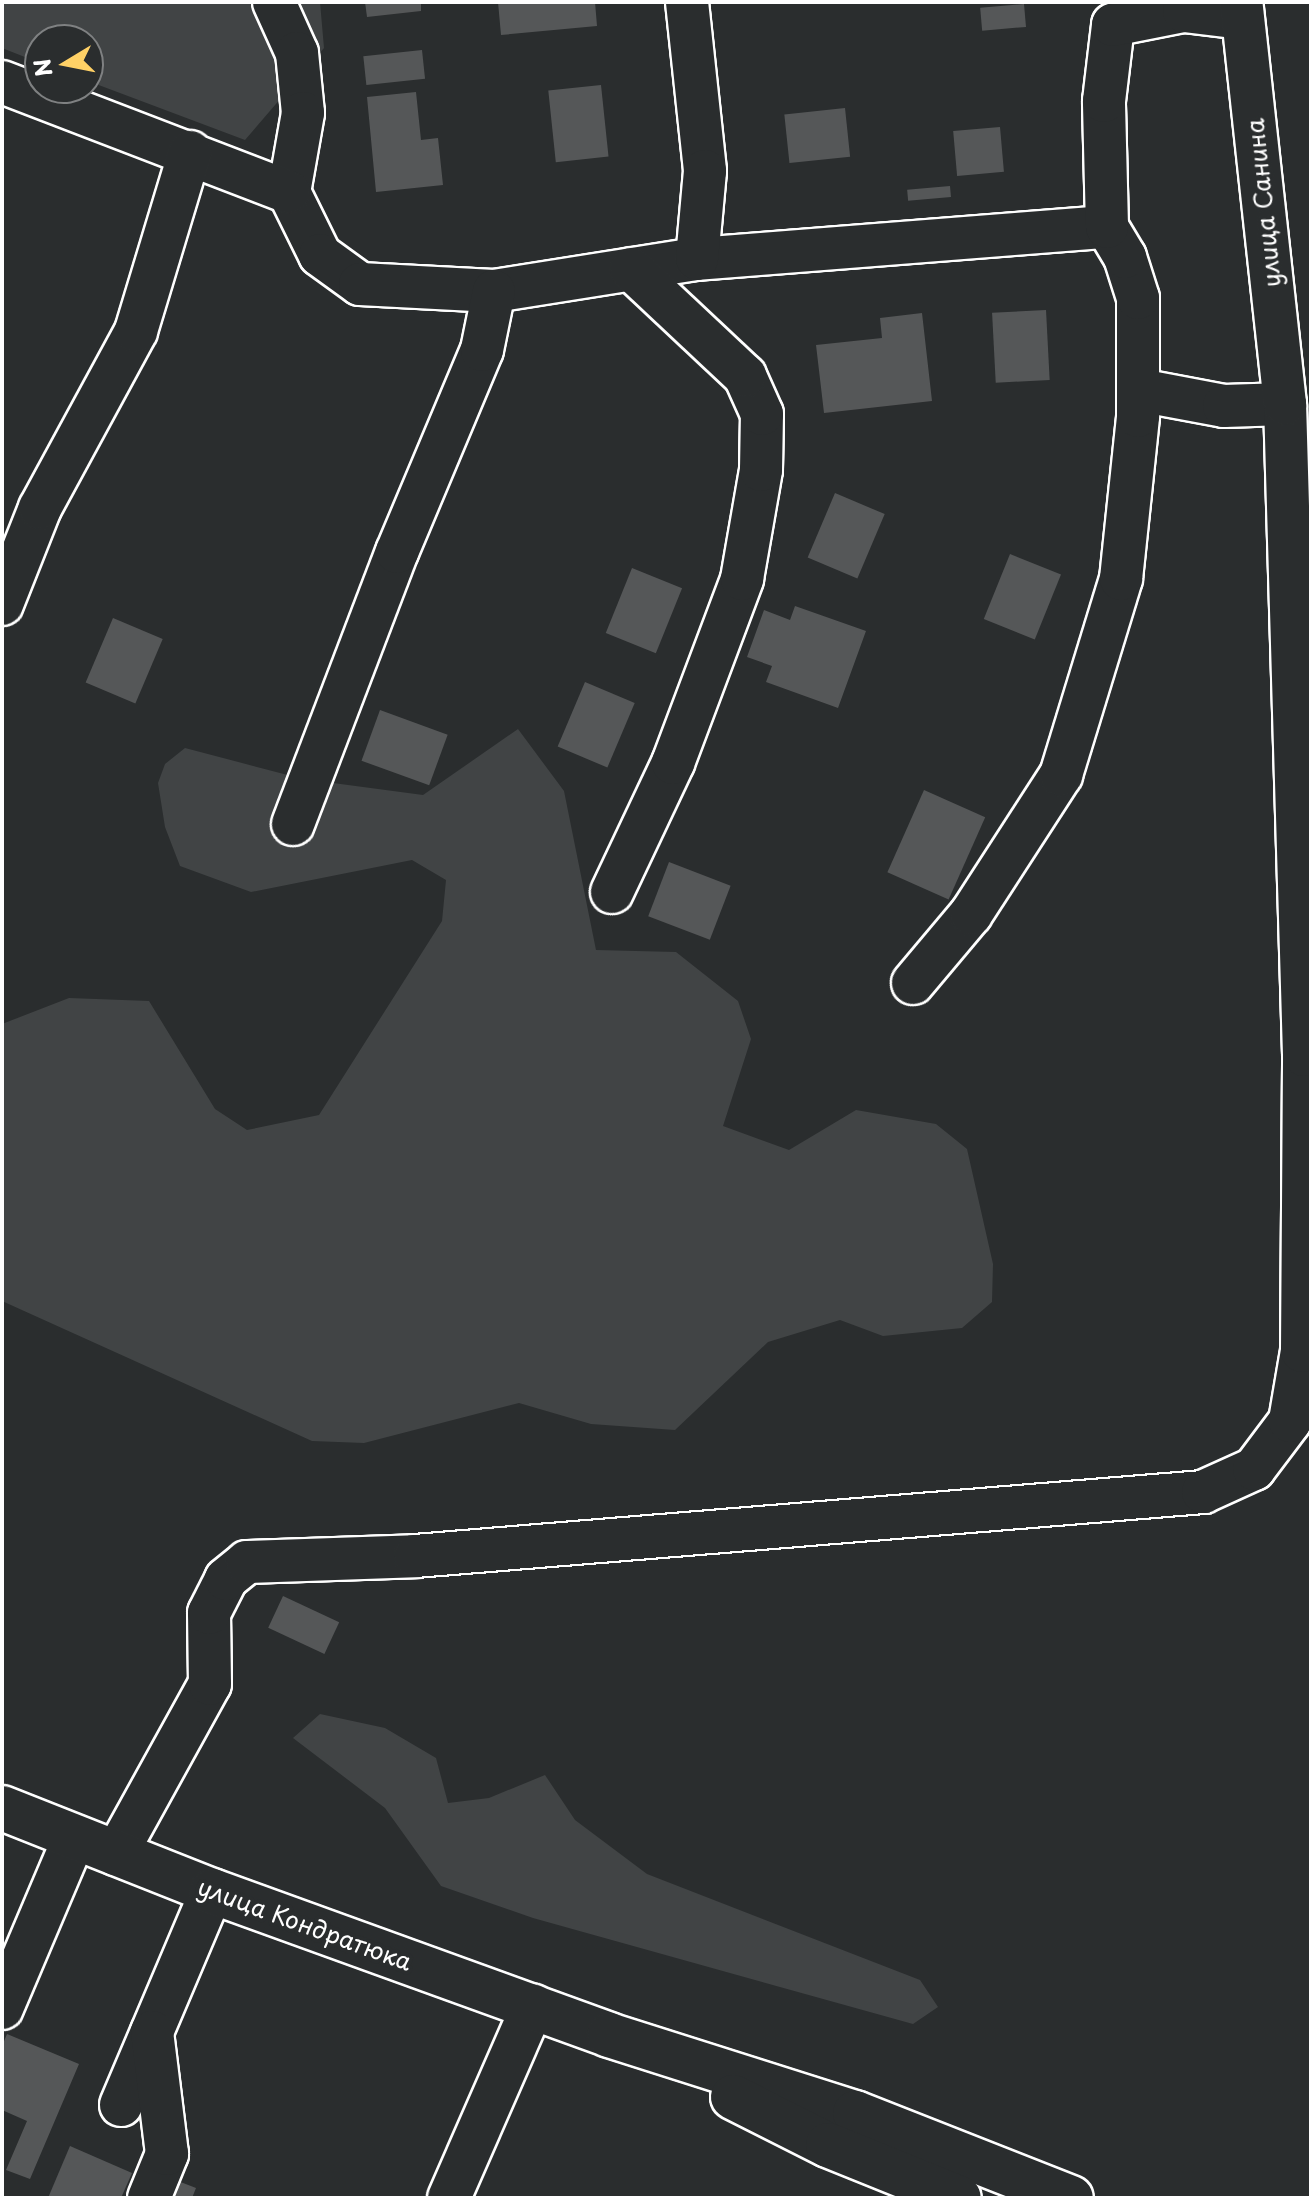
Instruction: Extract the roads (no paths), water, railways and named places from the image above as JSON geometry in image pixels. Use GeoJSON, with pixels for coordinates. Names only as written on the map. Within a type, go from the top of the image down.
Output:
{"type":"FeatureCollection","features":[{"type":"Feature","properties":{"kind":"main road","name":"улица Кондратюка"},"geometry":{"type":"LineString","coordinates":[[2,1808],[212,1891],[609,2035]]}},
{"type":"Feature","properties":{"kind":"main road"},"geometry":{"type":"LineString","coordinates":[[609,2035],[828,2145],[959,2198]]}},
{"type":"Feature","properties":{"kind":"main road"},"geometry":{"type":"LineString","coordinates":[[609,2035],[855,2113],[1071,2198]]}},
{"type":"Feature","properties":{"kind":"street"},"geometry":{"type":"LineString","coordinates":[[274,2],[297,53],[303,113],[289,192],[320,255],[360,284],[494,291],[697,259],[1107,227]]}},
{"type":"Feature","properties":{"kind":"street"},"geometry":{"type":"LineString","coordinates":[[687,2],[705,171],[697,259]]}},
{"type":"Feature","properties":{"kind":"street"},"geometry":{"type":"LineString","coordinates":[[913,983],[971,914],[1061,775],[1121,579],[1139,390],[1138,298],[1125,257],[1107,227],[1104,101],[1113,25],[1184,11],[1242,10]]}},
{"type":"Feature","properties":{"kind":"street","name":"улица Санина"},"geometry":{"type":"LineString","coordinates":[[116,1854],[210,1684],[209,1613],[226,1579],[247,1562],[415,1556],[1203,1492],[1254,1469],[1290,1421],[1302,1351],[1304,1055],[1285,404],[1242,10]]}},
{"type":"Feature","properties":{"kind":"street"},"geometry":{"type":"LineString","coordinates":[[2,82],[289,192]]}},
{"type":"Feature","properties":{"kind":"street"},"geometry":{"type":"LineString","coordinates":[[2,604],[40,508],[136,331],[190,152]]}},
{"type":"Feature","properties":{"kind":"street"},"geometry":{"type":"LineString","coordinates":[[612,892],[673,763],[742,579],[761,470],[762,414],[745,376],[631,269]]}},
{"type":"Feature","properties":{"kind":"street"},"geometry":{"type":"LineString","coordinates":[[293,824],[397,552],[482,350],[494,291]]}},
{"type":"Feature","properties":{"kind":"street"},"geometry":{"type":"LineString","coordinates":[[1139,390],[1224,406],[1285,404]]}},
{"type":"Feature","properties":{"kind":"street"},"geometry":{"type":"LineString","coordinates":[[2,2008],[74,1838]]}},
{"type":"Feature","properties":{"kind":"street"},"geometry":{"type":"LineString","coordinates":[[121,2105],[212,1891]]}},
{"type":"Feature","properties":{"kind":"street"},"geometry":{"type":"LineString","coordinates":[[449,2198],[533,2006]]}},
{"type":"Feature","properties":{"kind":"street"},"geometry":{"type":"LineString","coordinates":[[149,2198],[167,2154],[152,2032]]}}]}
